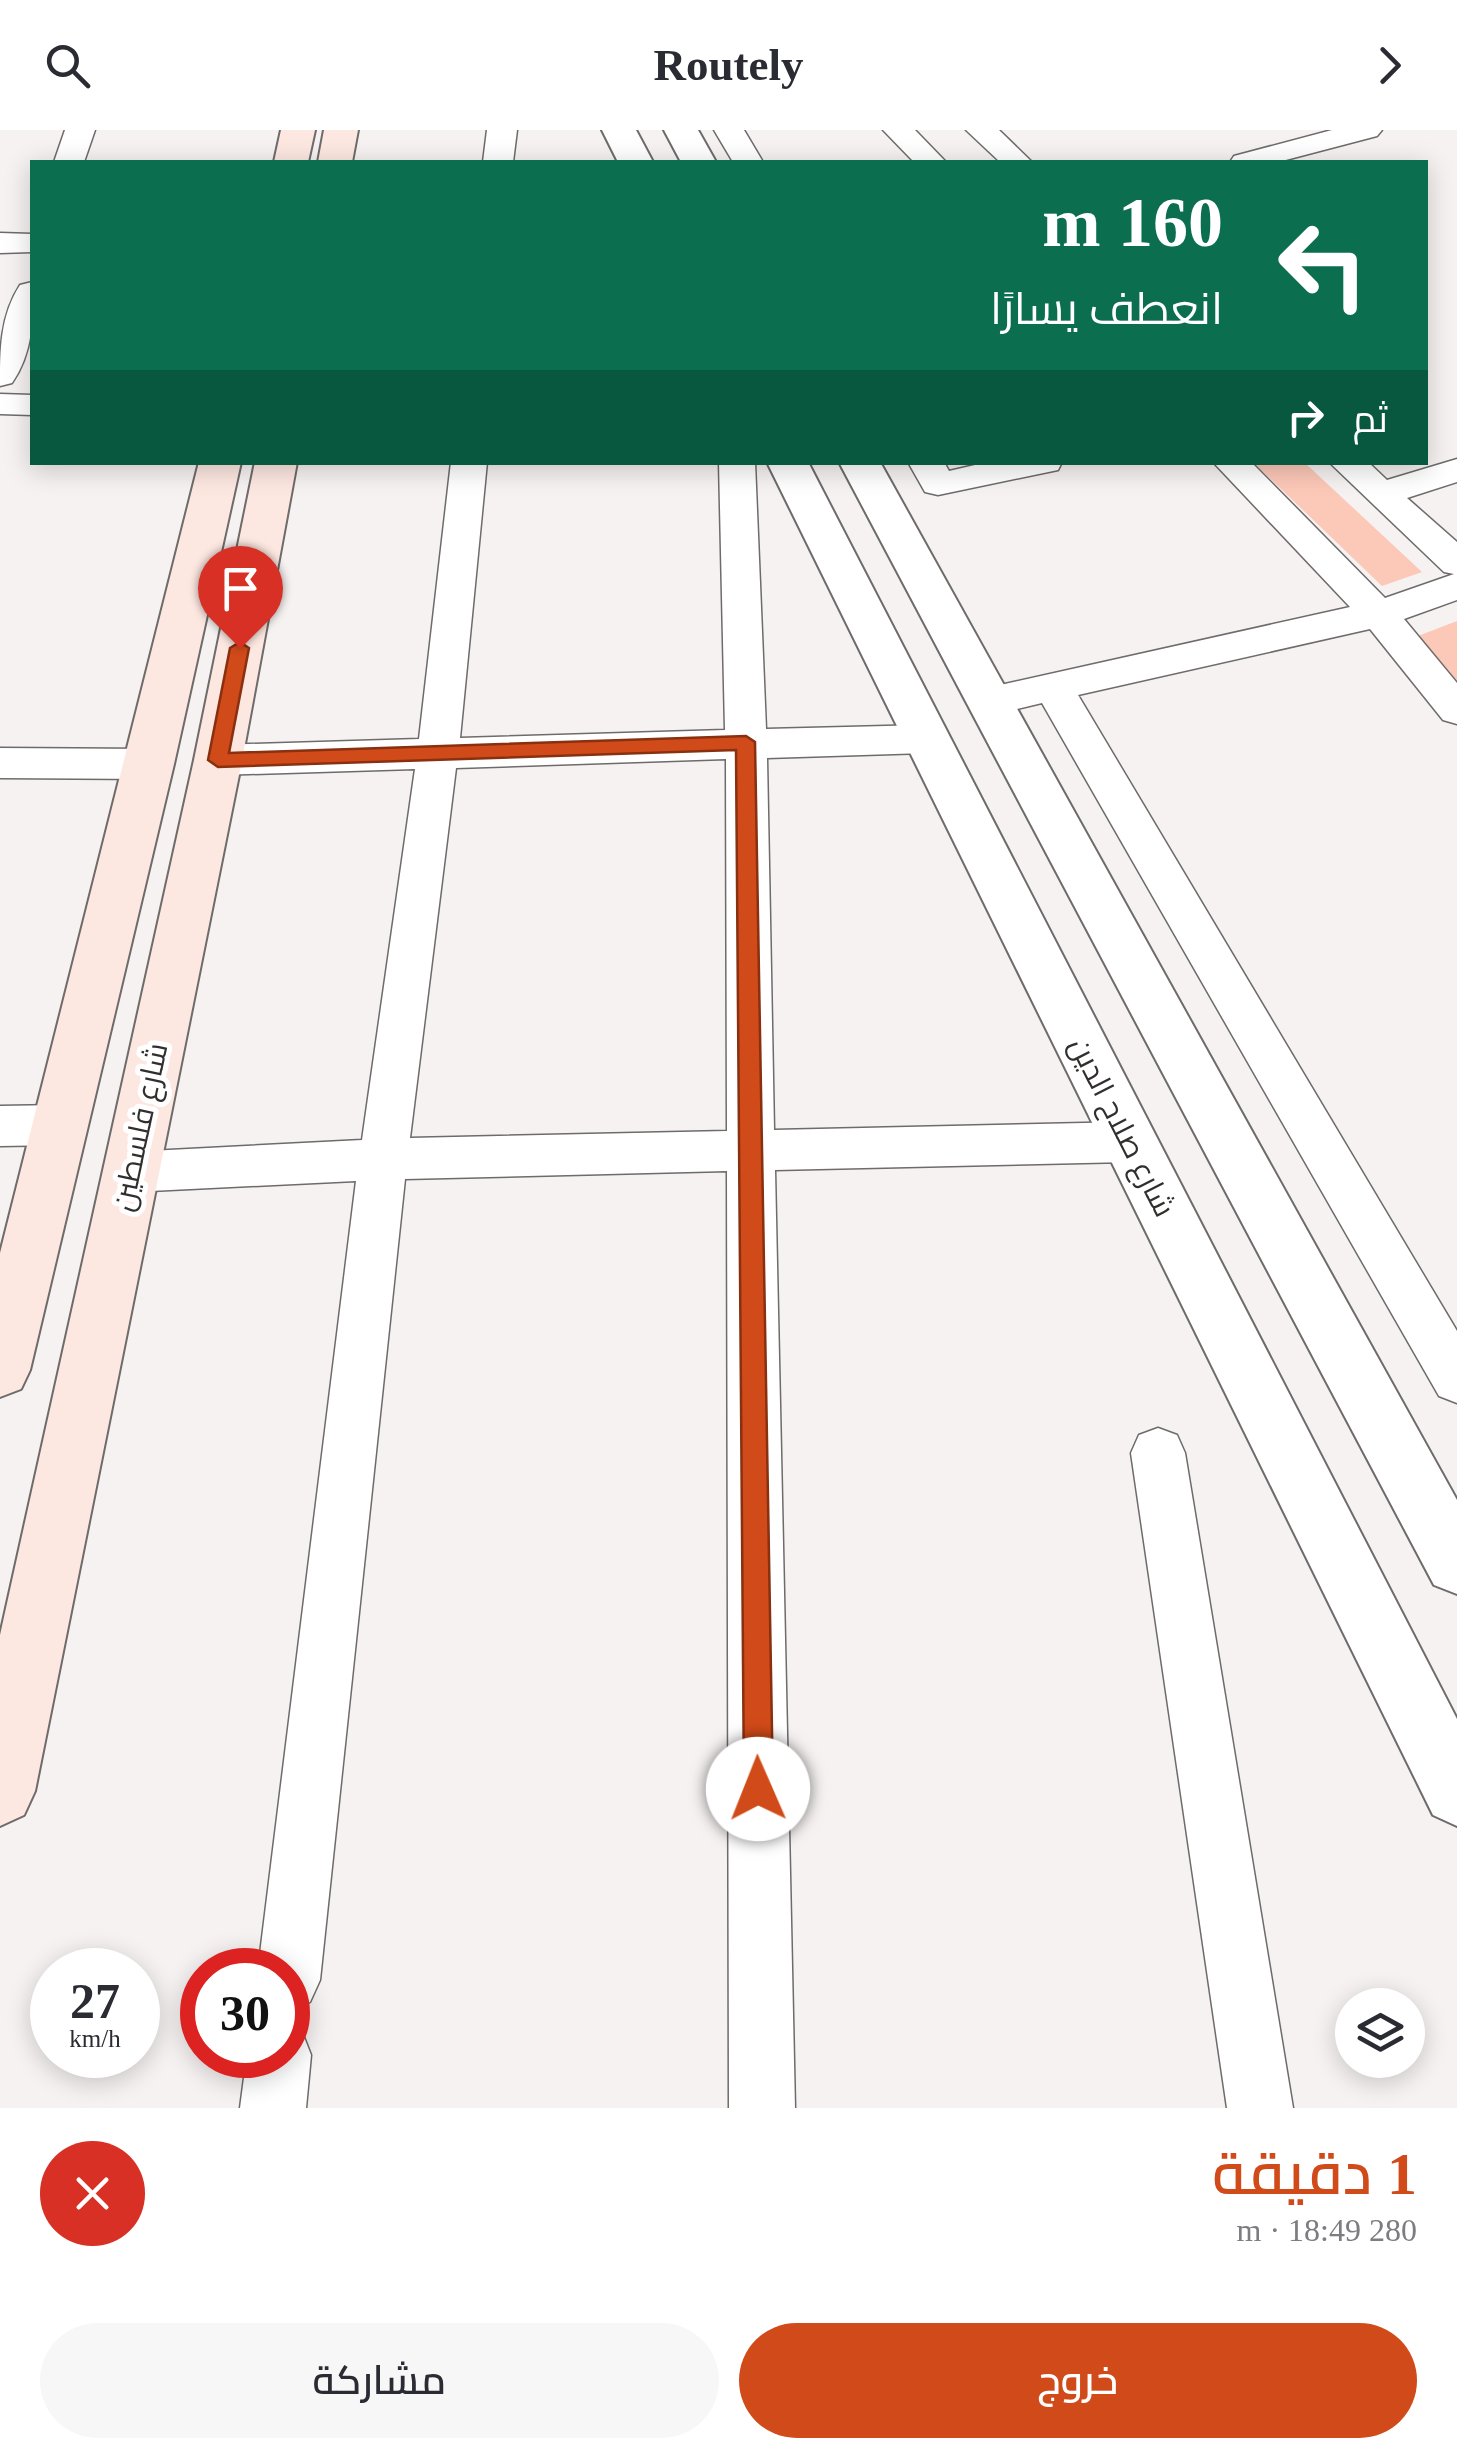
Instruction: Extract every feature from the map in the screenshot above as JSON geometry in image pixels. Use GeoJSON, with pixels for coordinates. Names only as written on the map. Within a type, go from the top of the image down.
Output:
{"type":"FeatureCollection","features":[{"type":"Feature","properties":{"kind":"main road"},"geometry":{"type":"LineString","coordinates":[[292,160],[298,130]]}},
{"type":"Feature","properties":{"kind":"main road"},"geometry":{"type":"LineString","coordinates":[[335,160],[341,130]]}},
{"type":"Feature","properties":{"kind":"main road"},"geometry":{"type":"LineString","coordinates":[[0,1370],[150,764],[219,465]]}},
{"type":"Feature","properties":{"kind":"main road","name":"شارع فلسطين"},"geometry":{"type":"LineString","coordinates":[[0,1791],[218,760],[275,465]]}},
{"type":"Feature","properties":{"kind":"street"},"geometry":{"type":"LineString","coordinates":[[69,160],[80,130]]}},
{"type":"Feature","properties":{"kind":"street"},"geometry":{"type":"LineString","coordinates":[[498,160],[502,130]]}},
{"type":"Feature","properties":{"kind":"street"},"geometry":{"type":"LineString","coordinates":[[619,130],[634,160]]}},
{"type":"Feature","properties":{"kind":"street"},"geometry":{"type":"LineString","coordinates":[[681,130],[697,160]]}},
{"type":"Feature","properties":{"kind":"street"},"geometry":{"type":"LineString","coordinates":[[729,130],[747,160]]}},
{"type":"Feature","properties":{"kind":"street"},"geometry":{"type":"LineString","coordinates":[[898,130],[930,160]]}},
{"type":"Feature","properties":{"kind":"street"},"geometry":{"type":"LineString","coordinates":[[982,130],[1015,160]]}},
{"type":"Feature","properties":{"kind":"street"},"geometry":{"type":"LineString","coordinates":[[1253,160],[1367,130]]}},
{"type":"Feature","properties":{"kind":"street"},"geometry":{"type":"LineString","coordinates":[[0,243],[30,242]]}},
{"type":"Feature","properties":{"kind":"street"},"geometry":{"type":"LineString","coordinates":[[0,376],[30,297]]}},
{"type":"Feature","properties":{"kind":"street"},"geometry":{"type":"LineString","coordinates":[[0,404],[30,405]]}},
{"type":"Feature","properties":{"kind":"street"},"geometry":{"type":"LineString","coordinates":[[292,1948],[383,1159],[438,751],[469,465]]}},
{"type":"Feature","properties":{"kind":"street"},"geometry":{"type":"LineString","coordinates":[[737,465],[746,742],[762,2108]]}},
{"type":"Feature","properties":{"kind":"street","name":"شارع صلاح الدين"},"geometry":{"type":"LineString","coordinates":[[789,465],[1457,1791]]}},
{"type":"Feature","properties":{"kind":"street"},"geometry":{"type":"LineString","coordinates":[[861,465],[1457,1563]]}},
{"type":"Feature","properties":{"kind":"street"},"geometry":{"type":"LineString","coordinates":[[928,465],[938,484],[1030,465]]}},
{"type":"Feature","properties":{"kind":"street"},"geometry":{"type":"LineString","coordinates":[[1233,465],[1379,614],[1457,710]]}},
{"type":"Feature","properties":{"kind":"street"},"geometry":{"type":"LineString","coordinates":[[1349,465],[1457,563]]}},
{"type":"Feature","properties":{"kind":"street"},"geometry":{"type":"LineString","coordinates":[[1381,494],[1457,470]]}},
{"type":"Feature","properties":{"kind":"street"},"geometry":{"type":"LineString","coordinates":[[987,702],[1379,614],[1457,586]]}},
{"type":"Feature","properties":{"kind":"street"},"geometry":{"type":"LineString","coordinates":[[1053,687],[1457,1379]]}},
{"type":"Feature","properties":{"kind":"street"},"geometry":{"type":"LineString","coordinates":[[218,760],[926,739]]}},
{"type":"Feature","properties":{"kind":"street"},"geometry":{"type":"LineString","coordinates":[[0,762],[150,764]]}},
{"type":"Feature","properties":{"kind":"street"},"geometry":{"type":"LineString","coordinates":[[0,1126],[60,1125]]}},
{"type":"Feature","properties":{"kind":"street"},"geometry":{"type":"LineString","coordinates":[[130,1172],[383,1159],[1129,1142]]}},
{"type":"Feature","properties":{"kind":"street"},"geometry":{"type":"LineString","coordinates":[[1158,1453],[1260,2108]]}},
{"type":"Feature","properties":{"kind":"street"},"geometry":{"type":"LineString","coordinates":[[272,2108],[276,2078]]}},
{"type":"Feature","properties":{"kind":"shaded area"},"geometry":{"type":"Polygon","coordinates":[[[1256,465],[1307,465],[1422,572],[1382,586],[1256,465]]]}},
{"type":"Feature","properties":{"kind":"shaded area"},"geometry":{"type":"Polygon","coordinates":[[[1457,621],[1457,682],[1418,636],[1457,621]]]}},
{"type":"Feature","properties":{"kind":"route"},"geometry":{"type":"LineString","coordinates":[[240,648],[218,760],[746,742],[758,1789]]}}]}
